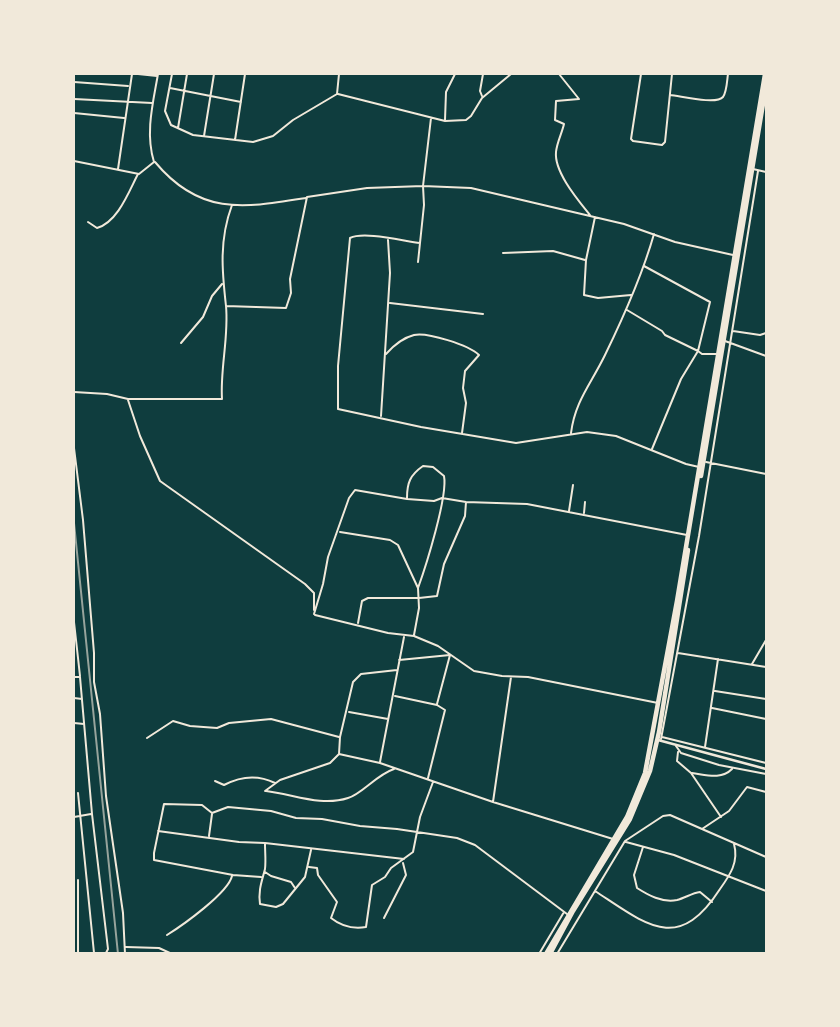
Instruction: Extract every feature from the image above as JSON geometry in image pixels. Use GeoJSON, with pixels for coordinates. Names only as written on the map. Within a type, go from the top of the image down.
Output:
{"type":"FeatureCollection","features":[{"type":"Feature","properties":{"kind":"highway"},"geometry":{"type":"LineString","coordinates":[[548,954],[566,913],[631,809],[642,782],[653,740],[723,341],[763,74]]}},
{"type":"Feature","properties":{"kind":"highway"},"geometry":{"type":"LineString","coordinates":[[548,954],[635,810],[660,739],[718,355],[755,170],[766,86]]}},
{"type":"Feature","properties":{"kind":"street"},"geometry":{"type":"LineString","coordinates":[[118,170],[132,74]]}},
{"type":"Feature","properties":{"kind":"street"},"geometry":{"type":"LineString","coordinates":[[138,74],[158,75],[149,145],[155,162],[181,189],[202,198],[232,205],[259,205],[367,188],[471,188],[595,217],[675,242],[736,255]]}},
{"type":"Feature","properties":{"kind":"street"},"geometry":{"type":"LineString","coordinates":[[172,74],[165,102],[166,118],[178,129],[204,137],[253,142],[273,136],[293,120],[337,94],[445,121],[466,120],[482,97],[511,74]]}},
{"type":"Feature","properties":{"kind":"street"},"geometry":{"type":"LineString","coordinates":[[178,129],[187,74]]}},
{"type":"Feature","properties":{"kind":"street"},"geometry":{"type":"LineString","coordinates":[[204,137],[214,74]]}},
{"type":"Feature","properties":{"kind":"street"},"geometry":{"type":"LineString","coordinates":[[235,141],[245,74]]}},
{"type":"Feature","properties":{"kind":"street"},"geometry":{"type":"LineString","coordinates":[[337,94],[339,74]]}},
{"type":"Feature","properties":{"kind":"street"},"geometry":{"type":"LineString","coordinates":[[445,121],[446,92],[455,74]]}},
{"type":"Feature","properties":{"kind":"street"},"geometry":{"type":"LineString","coordinates":[[482,97],[480,91],[483,74]]}},
{"type":"Feature","properties":{"kind":"street"},"geometry":{"type":"LineString","coordinates":[[559,74],[579,99],[556,101],[555,120],[564,124],[556,152],[559,170],[591,216]]}},
{"type":"Feature","properties":{"kind":"street"},"geometry":{"type":"LineString","coordinates":[[641,74],[631,139],[662,145],[665,142],[672,74]]}},
{"type":"Feature","properties":{"kind":"street"},"geometry":{"type":"LineString","coordinates":[[670,95],[720,100],[728,74]]}},
{"type":"Feature","properties":{"kind":"street"},"geometry":{"type":"LineString","coordinates":[[74,82],[129,86]]}},
{"type":"Feature","properties":{"kind":"street"},"geometry":{"type":"LineString","coordinates":[[169,88],[241,102]]}},
{"type":"Feature","properties":{"kind":"street"},"geometry":{"type":"LineString","coordinates":[[74,99],[153,103]]}},
{"type":"Feature","properties":{"kind":"street"},"geometry":{"type":"LineString","coordinates":[[74,113],[125,118]]}},
{"type":"Feature","properties":{"kind":"street"},"geometry":{"type":"LineString","coordinates":[[418,262],[431,118]]}},
{"type":"Feature","properties":{"kind":"street"},"geometry":{"type":"LineString","coordinates":[[74,161],[138,174]]}},
{"type":"Feature","properties":{"kind":"street"},"geometry":{"type":"LineString","coordinates":[[88,222],[93,228],[108,223],[138,174],[155,162]]}},
{"type":"Feature","properties":{"kind":"street"},"geometry":{"type":"LineString","coordinates":[[766,172],[755,170],[711,463],[674,652],[766,667]]}},
{"type":"Feature","properties":{"kind":"street"},"geometry":{"type":"LineString","coordinates":[[226,306],[286,309],[307,197]]}},
{"type":"Feature","properties":{"kind":"street"},"geometry":{"type":"LineString","coordinates":[[74,392],[128,398],[222,399],[226,306],[222,283],[222,243],[225,223],[232,205]]}},
{"type":"Feature","properties":{"kind":"street"},"geometry":{"type":"LineString","coordinates":[[595,217],[586,260],[586,296],[632,295]]}},
{"type":"Feature","properties":{"kind":"street"},"geometry":{"type":"LineString","coordinates":[[570,434],[577,402],[599,368],[626,310],[654,234]]}},
{"type":"Feature","properties":{"kind":"street"},"geometry":{"type":"LineString","coordinates":[[420,243],[357,235],[352,236],[349,242],[348,279],[338,366],[338,409],[516,443],[570,434],[604,433],[686,464],[711,463],[766,474]]}},
{"type":"Feature","properties":{"kind":"street"},"geometry":{"type":"LineString","coordinates":[[381,417],[391,257],[388,239]]}},
{"type":"Feature","properties":{"kind":"street"},"geometry":{"type":"LineString","coordinates":[[503,253],[553,251],[586,260]]}},
{"type":"Feature","properties":{"kind":"street"},"geometry":{"type":"LineString","coordinates":[[644,266],[710,302],[698,351],[681,379],[652,450]]}},
{"type":"Feature","properties":{"kind":"street"},"geometry":{"type":"LineString","coordinates":[[181,343],[203,317],[212,296],[222,283]]}},
{"type":"Feature","properties":{"kind":"street"},"geometry":{"type":"LineString","coordinates":[[388,303],[483,314]]}},
{"type":"Feature","properties":{"kind":"street"},"geometry":{"type":"LineString","coordinates":[[626,310],[665,335],[698,351],[718,355]]}},
{"type":"Feature","properties":{"kind":"street"},"geometry":{"type":"LineString","coordinates":[[732,331],[760,335],[766,333]]}},
{"type":"Feature","properties":{"kind":"street"},"geometry":{"type":"LineString","coordinates":[[386,354],[397,343],[416,335],[451,341],[479,355],[471,362],[464,377],[463,395],[466,403],[462,434]]}},
{"type":"Feature","properties":{"kind":"street"},"geometry":{"type":"LineString","coordinates":[[723,341],[766,356]]}},
{"type":"Feature","properties":{"kind":"street"},"geometry":{"type":"LineString","coordinates":[[128,398],[140,436],[160,481],[305,584],[314,593],[314,614]]}},
{"type":"Feature","properties":{"kind":"street"},"geometry":{"type":"LineString","coordinates":[[74,448],[83,520],[94,682],[123,913],[125,954]]}},
{"type":"Feature","properties":{"kind":"street"},"geometry":{"type":"LineString","coordinates":[[407,499],[407,486],[411,476],[423,466],[428,465],[440,472],[445,479],[431,551],[418,588]]}},
{"type":"Feature","properties":{"kind":"street"},"geometry":{"type":"LineString","coordinates":[[569,512],[573,485]]}},
{"type":"Feature","properties":{"kind":"street"},"geometry":{"type":"LineString","coordinates":[[314,614],[328,557],[349,498],[355,490],[407,499],[512,502],[688,535]]}},
{"type":"Feature","properties":{"kind":"street"},"geometry":{"type":"LineString","coordinates":[[357,624],[362,601],[368,598],[419,598],[439,594],[444,564],[465,516],[466,502]]}},
{"type":"Feature","properties":{"kind":"street"},"geometry":{"type":"LineString","coordinates":[[584,514],[585,502]]}},
{"type":"Feature","properties":{"kind":"street"},"geometry":{"type":"LineString","coordinates":[[338,532],[392,541],[397,545],[418,588],[414,636]]}},
{"type":"Feature","properties":{"kind":"street"},"geometry":{"type":"LineString","coordinates":[[314,614],[414,636],[474,671],[528,677],[659,703]]}},
{"type":"Feature","properties":{"kind":"street"},"geometry":{"type":"LineString","coordinates":[[74,622],[108,949],[106,953],[84,954]]}},
{"type":"Feature","properties":{"kind":"street"},"geometry":{"type":"LineString","coordinates":[[380,763],[404,635]]}},
{"type":"Feature","properties":{"kind":"street"},"geometry":{"type":"LineString","coordinates":[[751,665],[766,640]]}},
{"type":"Feature","properties":{"kind":"street"},"geometry":{"type":"LineString","coordinates":[[399,660],[450,655]]}},
{"type":"Feature","properties":{"kind":"street"},"geometry":{"type":"LineString","coordinates":[[437,705],[450,655]]}},
{"type":"Feature","properties":{"kind":"street"},"geometry":{"type":"LineString","coordinates":[[705,748],[718,659]]}},
{"type":"Feature","properties":{"kind":"street"},"geometry":{"type":"LineString","coordinates":[[394,769],[374,779],[348,798],[313,800],[265,791],[275,784],[330,763],[339,754],[340,737],[353,682],[361,674],[397,670]]}},
{"type":"Feature","properties":{"kind":"street"},"geometry":{"type":"LineString","coordinates":[[493,802],[511,676]]}},
{"type":"Feature","properties":{"kind":"street"},"geometry":{"type":"LineString","coordinates":[[74,677],[80,677]]}},
{"type":"Feature","properties":{"kind":"street"},"geometry":{"type":"LineString","coordinates":[[714,691],[766,699]]}},
{"type":"Feature","properties":{"kind":"street"},"geometry":{"type":"LineString","coordinates":[[394,696],[445,709],[428,779]]}},
{"type":"Feature","properties":{"kind":"street"},"geometry":{"type":"LineString","coordinates":[[74,698],[83,699]]}},
{"type":"Feature","properties":{"kind":"street"},"geometry":{"type":"LineString","coordinates":[[711,708],[766,719]]}},
{"type":"Feature","properties":{"kind":"street"},"geometry":{"type":"LineString","coordinates":[[346,712],[389,720]]}},
{"type":"Feature","properties":{"kind":"street"},"geometry":{"type":"LineString","coordinates":[[147,738],[173,721],[190,726],[217,728],[229,723],[271,719],[340,737]]}},
{"type":"Feature","properties":{"kind":"street"},"geometry":{"type":"LineString","coordinates":[[74,723],[85,724]]}},
{"type":"Feature","properties":{"kind":"street"},"geometry":{"type":"LineString","coordinates":[[660,739],[766,772]]}},
{"type":"Feature","properties":{"kind":"street"},"geometry":{"type":"LineString","coordinates":[[660,739],[766,763]]}},
{"type":"Feature","properties":{"kind":"street"},"geometry":{"type":"LineString","coordinates":[[676,744],[677,761],[691,773],[721,818]]}},
{"type":"Feature","properties":{"kind":"street"},"geometry":{"type":"LineString","coordinates":[[678,752],[733,768],[766,772]]}},
{"type":"Feature","properties":{"kind":"street"},"geometry":{"type":"LineString","coordinates":[[339,754],[380,763],[493,802],[614,839]]}},
{"type":"Feature","properties":{"kind":"street"},"geometry":{"type":"LineString","coordinates":[[691,773],[720,777],[727,775],[733,768]]}},
{"type":"Feature","properties":{"kind":"street"},"geometry":{"type":"LineString","coordinates":[[215,781],[224,785],[239,777],[262,778],[275,784]]}},
{"type":"Feature","properties":{"kind":"street"},"geometry":{"type":"LineString","coordinates":[[309,867],[317,868],[318,875],[337,902],[331,918],[342,925],[366,927],[372,885],[413,852],[416,831],[434,781]]}},
{"type":"Feature","properties":{"kind":"street"},"geometry":{"type":"LineString","coordinates":[[702,829],[729,811],[747,787],[766,792]]}},
{"type":"Feature","properties":{"kind":"street"},"geometry":{"type":"LineString","coordinates":[[78,793],[96,953]]}},
{"type":"Feature","properties":{"kind":"street"},"geometry":{"type":"LineString","coordinates":[[212,813],[202,805],[166,803],[162,808],[155,860],[233,875],[261,877]]}},
{"type":"Feature","properties":{"kind":"street"},"geometry":{"type":"LineString","coordinates":[[212,813],[228,807],[271,811],[296,818],[416,831],[457,838],[475,845],[566,913],[539,954]]}},
{"type":"Feature","properties":{"kind":"street"},"geometry":{"type":"LineString","coordinates":[[208,837],[212,813]]}},
{"type":"Feature","properties":{"kind":"street"},"geometry":{"type":"LineString","coordinates":[[74,817],[92,814]]}},
{"type":"Feature","properties":{"kind":"street"},"geometry":{"type":"LineString","coordinates":[[557,954],[625,841],[665,815],[766,857]]}},
{"type":"Feature","properties":{"kind":"street"},"geometry":{"type":"LineString","coordinates":[[158,831],[404,860]]}},
{"type":"Feature","properties":{"kind":"street"},"geometry":{"type":"LineString","coordinates":[[625,841],[674,855],[766,891]]}},
{"type":"Feature","properties":{"kind":"street"},"geometry":{"type":"LineString","coordinates":[[265,843],[265,871],[258,892],[260,904],[263,905],[281,905],[296,889],[306,877],[311,849]]}},
{"type":"Feature","properties":{"kind":"street"},"geometry":{"type":"LineString","coordinates":[[594,891],[624,911],[665,929],[687,925],[702,914],[728,876],[737,854],[734,843]]}},
{"type":"Feature","properties":{"kind":"street"},"geometry":{"type":"LineString","coordinates":[[643,846],[634,875],[636,888],[664,900],[679,900],[700,891],[712,902]]}},
{"type":"Feature","properties":{"kind":"street"},"geometry":{"type":"LineString","coordinates":[[384,918],[406,875],[404,860]]}},
{"type":"Feature","properties":{"kind":"street"},"geometry":{"type":"LineString","coordinates":[[265,871],[266,874],[291,882],[296,889]]}},
{"type":"Feature","properties":{"kind":"street"},"geometry":{"type":"LineString","coordinates":[[167,935],[219,896],[233,875]]}},
{"type":"Feature","properties":{"kind":"street"},"geometry":{"type":"LineString","coordinates":[[75,954],[78,880]]}},
{"type":"Feature","properties":{"kind":"street"},"geometry":{"type":"LineString","coordinates":[[125,947],[159,948],[172,954]]}},
{"type":"Feature","properties":{"kind":"railway"},"geometry":{"type":"LineString","coordinates":[[74,523],[118,954]]}}]}
